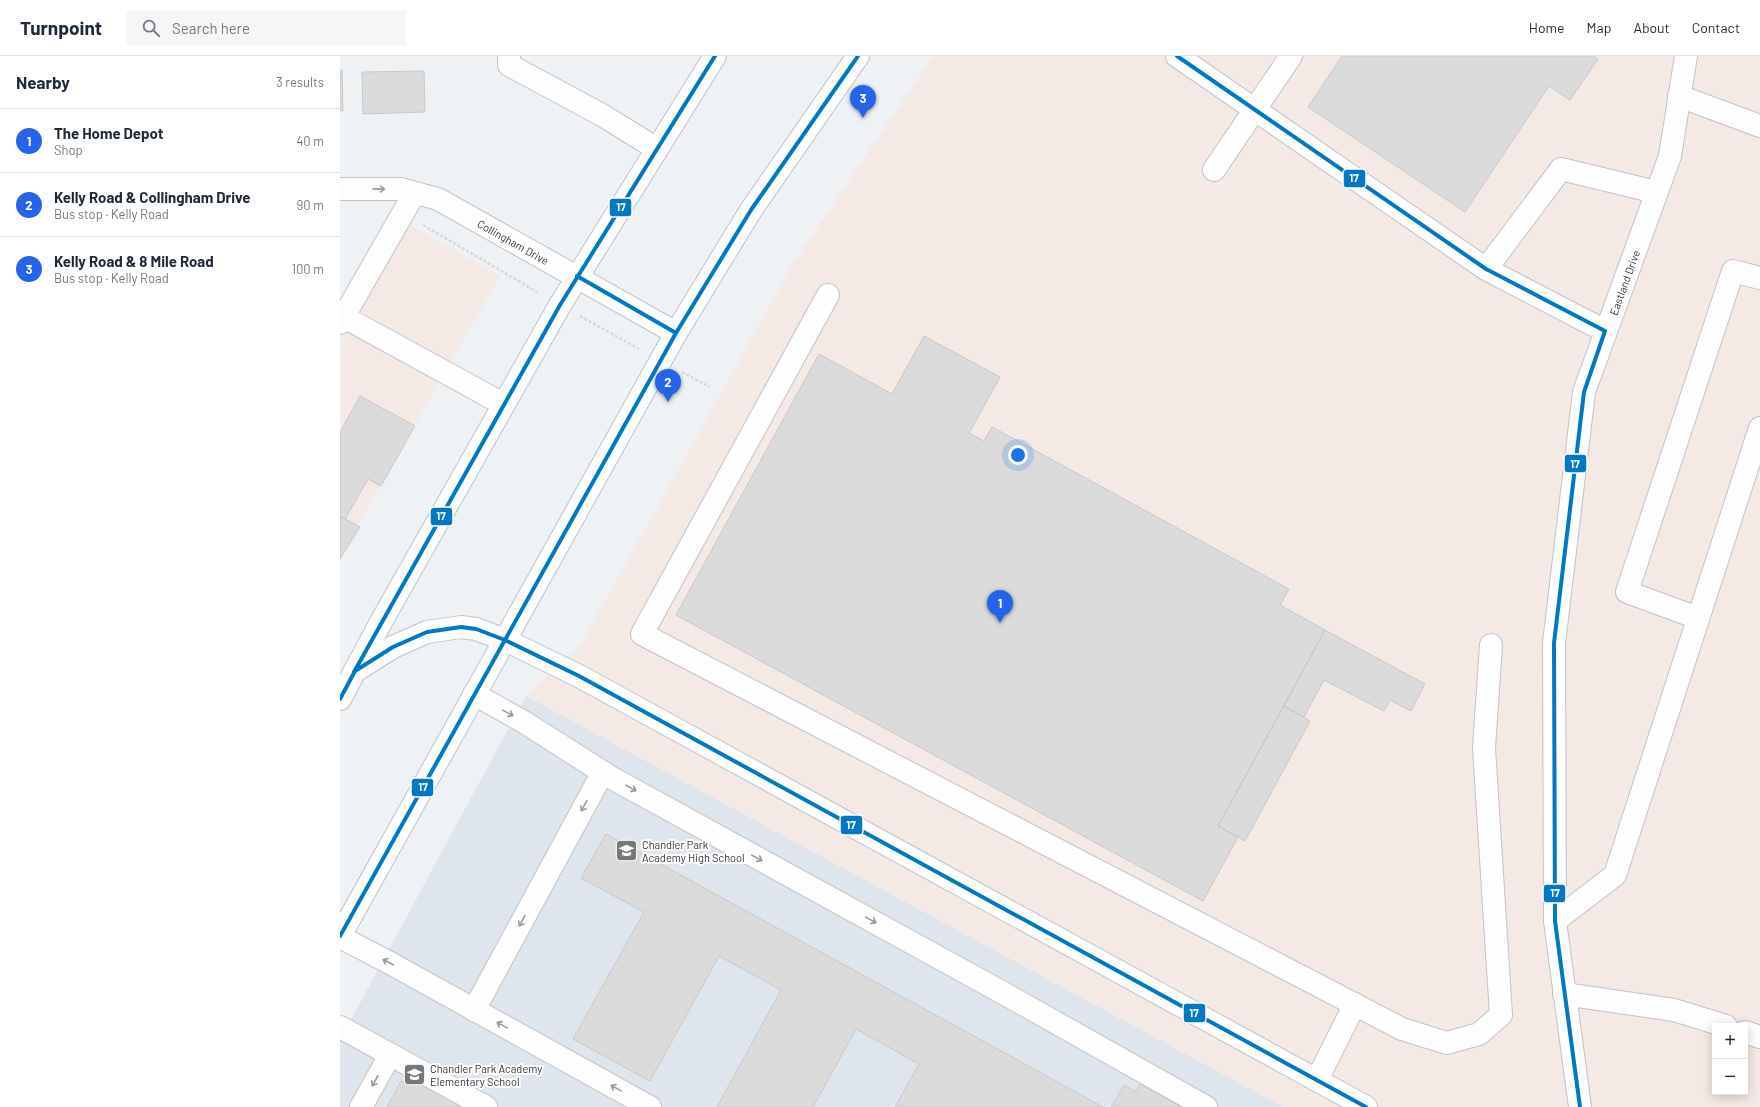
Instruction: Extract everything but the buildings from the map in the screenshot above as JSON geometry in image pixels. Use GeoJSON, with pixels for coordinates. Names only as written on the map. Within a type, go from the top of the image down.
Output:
{"type":"FeatureCollection","features":[{"type":"Feature","properties":{"kind":"street"},"geometry":{"type":"LineString","coordinates":[[509,56],[509,65],[602,115],[657,149]]}},
{"type":"Feature","properties":{"kind":"street"},"geometry":{"type":"LineString","coordinates":[[340,699],[348,667],[503,404],[560,304],[715,56]]}},
{"type":"Feature","properties":{"kind":"street"},"geometry":{"type":"LineString","coordinates":[[650,1107],[340,936],[660,360],[751,210],[858,56]]}},
{"type":"Feature","properties":{"kind":"street"},"geometry":{"type":"LineString","coordinates":[[1177,56],[1486,269],[1605,331]]}},
{"type":"Feature","properties":{"kind":"street"},"geometry":{"type":"LineString","coordinates":[[1214,170],[1291,56]]}},
{"type":"Feature","properties":{"kind":"street","name":"Eastland Drive"},"geometry":{"type":"LineString","coordinates":[[1580,1107],[1555,921],[1554,643],[1584,392],[1670,156],[1686,56]]}},
{"type":"Feature","properties":{"kind":"street"},"geometry":{"type":"LineString","coordinates":[[1680,96],[1760,126]]}},
{"type":"Feature","properties":{"kind":"street"},"geometry":{"type":"LineString","coordinates":[[1486,269],[1561,169],[1656,192]]}},
{"type":"Feature","properties":{"kind":"street","name":"Collingham Drive"},"geometry":{"type":"LineString","coordinates":[[340,189],[401,189],[414,194],[438,199],[676,333]]}},
{"type":"Feature","properties":{"kind":"street"},"geometry":{"type":"LineString","coordinates":[[414,194],[342,320],[503,404]]}},
{"type":"Feature","properties":{"kind":"street"},"geometry":{"type":"LineString","coordinates":[[1698,618],[1627,592],[1733,271],[1760,278]]}},
{"type":"Feature","properties":{"kind":"street"},"geometry":{"type":"LineString","coordinates":[[828,295],[642,634],[1402,1029],[1447,1043],[1479,1034],[1501,1015],[1484,748],[1491,645]]}},
{"type":"Feature","properties":{"kind":"street"},"geometry":{"type":"LineString","coordinates":[[1555,921],[1615,875],[1760,428]]}},
{"type":"Feature","properties":{"kind":"street"},"geometry":{"type":"LineString","coordinates":[[348,667],[432,631],[460,627],[476,629],[505,640],[579,676],[1366,1107]]}},
{"type":"Feature","properties":{"kind":"street"},"geometry":{"type":"LineString","coordinates":[[474,694],[524,722],[602,772],[1005,994],[1206,1107]]}},
{"type":"Feature","properties":{"kind":"street"},"geometry":{"type":"LineString","coordinates":[[474,1010],[602,772]]}},
{"type":"Feature","properties":{"kind":"street"},"geometry":{"type":"LineString","coordinates":[[1564,994],[1674,1010],[1716,1023]]}},
{"type":"Feature","properties":{"kind":"street"},"geometry":{"type":"LineString","coordinates":[[1317,1080],[1355,1004]]}},
{"type":"Feature","properties":{"kind":"street"},"geometry":{"type":"LineString","coordinates":[[340,1027],[486,1107]]}},
{"type":"Feature","properties":{"kind":"street"},"geometry":{"type":"LineString","coordinates":[[1748,1033],[1760,1037]]}},
{"type":"Feature","properties":{"kind":"street"},"geometry":{"type":"LineString","coordinates":[[361,1107],[390,1055]]}},
{"type":"Feature","properties":{"kind":"path"},"geometry":{"type":"LineString","coordinates":[[403,214],[560,304],[710,387]]}},
{"type":"Feature","properties":{"kind":"shaded area"},"geometry":{"type":"Polygon","coordinates":[[[933,56],[1760,56],[1760,1107],[1283,1107],[526,696],[580,646],[794,262],[933,56]]]}},
{"type":"Feature","properties":{"kind":"shaded area"},"geometry":{"type":"Polygon","coordinates":[[[409,224],[500,276],[340,556],[340,346],[409,224]]]}},
{"type":"Feature","properties":{"kind":"shaded area","name":"Chandler Park Academy High School"},"geometry":{"type":"Polygon","coordinates":[[[526,696],[1283,1107],[340,1107],[340,1040],[526,696]]]}},
{"type":"Feature","properties":{"kind":"transit line","name":"17"},"geometry":{"type":"LineString","coordinates":[[354,672],[560,305],[715,56]]}},
{"type":"Feature","properties":{"kind":"transit line","name":"17"},"geometry":{"type":"LineString","coordinates":[[340,936],[676,333],[751,210],[858,56]]}},
{"type":"Feature","properties":{"kind":"transit line","name":"17"},"geometry":{"type":"LineString","coordinates":[[1177,56],[1486,269],[1605,331],[1584,392],[1554,643],[1555,921],[1580,1107]]}},
{"type":"Feature","properties":{"kind":"transit line","name":"17"},"geometry":{"type":"LineString","coordinates":[[577,276],[676,333]]}},
{"type":"Feature","properties":{"kind":"transit line","name":"17"},"geometry":{"type":"LineString","coordinates":[[340,699],[355,671],[393,647],[427,632],[461,627],[476,629],[505,640],[579,676],[1366,1107]]}},
{"type":"Feature","properties":{"kind":"place","name":"Kelly Road & 8 Mile Road"},"geometry":{"type":"Point","coordinates":[863,118]}},
{"type":"Feature","properties":{"kind":"place","name":"Kelly Road & Collingham Drive"},"geometry":{"type":"Point","coordinates":[668,402]}},
{"type":"Feature","properties":{"kind":"place","name":"The Home Depot"},"geometry":{"type":"Point","coordinates":[1000,623]}},
{"type":"Feature","properties":{"kind":"place","name":"Chandler Park Academy High School"},"geometry":{"type":"Point","coordinates":[627,850]}},
{"type":"Feature","properties":{"kind":"place","name":"Chandler Park Academy Elementary School"},"geometry":{"type":"Point","coordinates":[414,1074]}}]}
